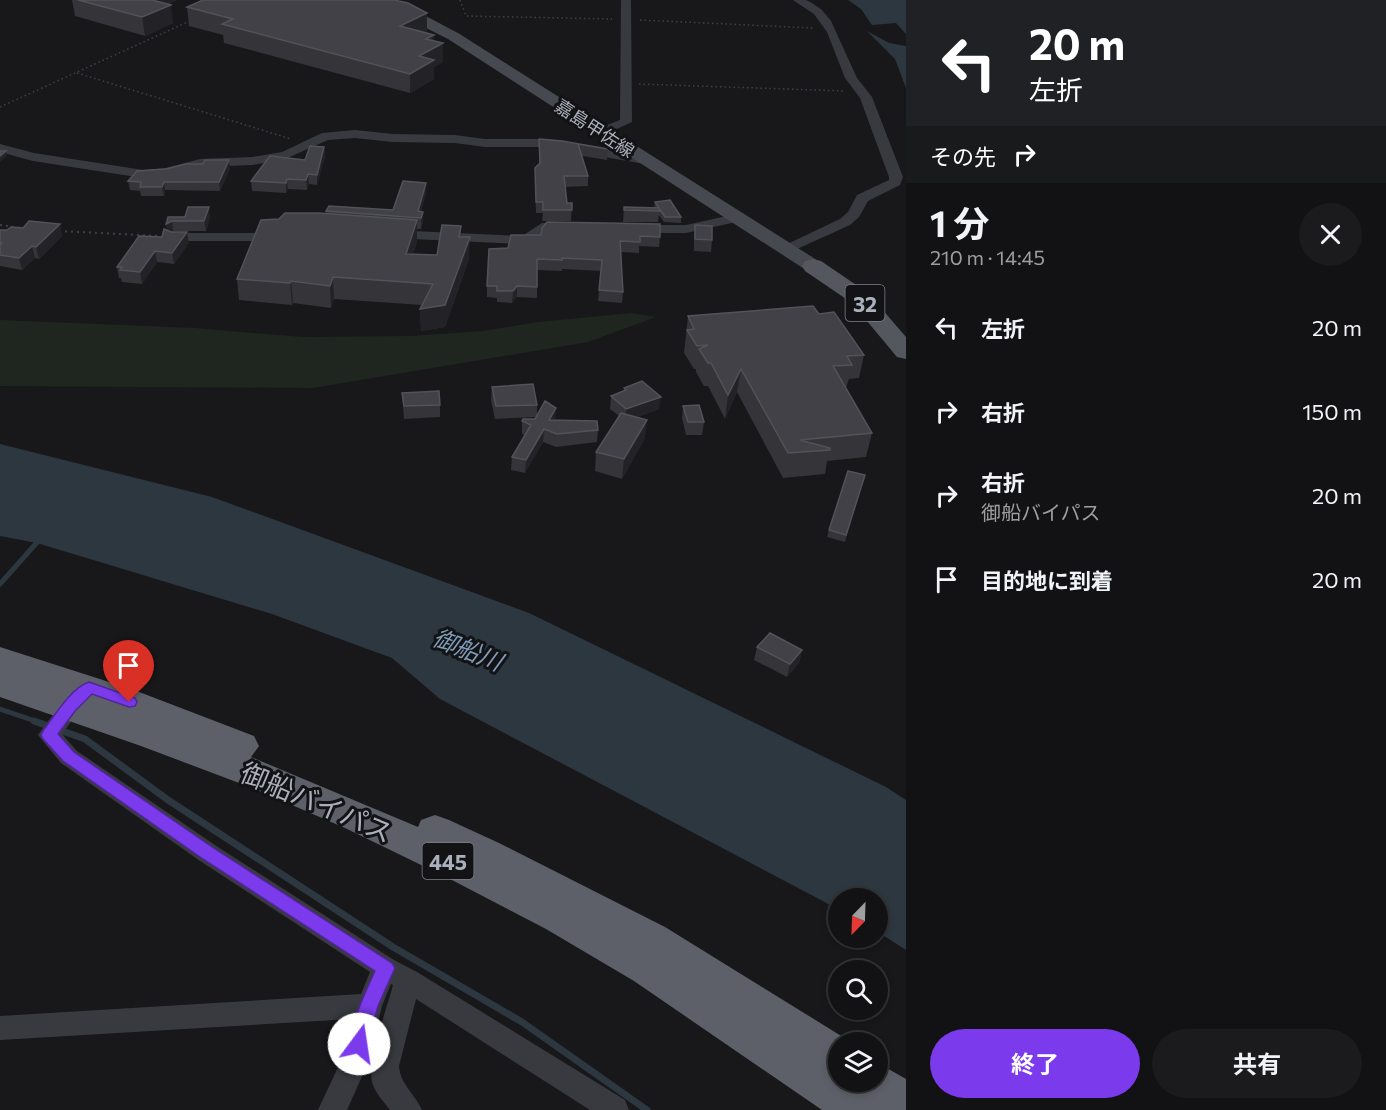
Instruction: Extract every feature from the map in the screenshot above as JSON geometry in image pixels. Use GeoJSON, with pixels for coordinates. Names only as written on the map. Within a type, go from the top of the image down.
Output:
{"type":"FeatureCollection","features":[{"type":"Feature","properties":{"kind":"highway","name":"御船バイパス"},"geometry":{"type":"LineString","coordinates":[[0,658],[191,749],[305,794],[517,894],[638,963],[787,1058],[860,1110]]}},
{"type":"Feature","properties":{"kind":"highway","name":"御船バイパス"},"geometry":{"type":"LineString","coordinates":[[0,684],[79,697],[170,716],[295,769],[485,854],[650,940],[828,1053]]}},
{"type":"Feature","properties":{"kind":"highway"},"geometry":{"type":"LineString","coordinates":[[887,1092],[906,1105]]}},
{"type":"Feature","properties":{"kind":"main road","name":"嘉島甲佐線"},"geometry":{"type":"LineString","coordinates":[[373,0],[399,9],[438,28],[813,266]]}},
{"type":"Feature","properties":{"kind":"main road","name":"32"},"geometry":{"type":"LineString","coordinates":[[813,266],[860,298],[906,352]]}},
{"type":"Feature","properties":{"kind":"street"},"geometry":{"type":"LineString","coordinates":[[602,132],[626,122],[626,0]]}},
{"type":"Feature","properties":{"kind":"street"},"geometry":{"type":"LineString","coordinates":[[786,250],[845,222],[854,214],[862,198],[896,182],[866,97],[859,91],[830,29],[818,12],[798,0]]}},
{"type":"Feature","properties":{"kind":"street"},"geometry":{"type":"LineString","coordinates":[[0,148],[33,156],[143,174],[167,172],[200,163],[252,161],[285,155],[326,136],[355,134],[393,138],[455,139],[485,144],[549,144],[644,160]]}},
{"type":"Feature","properties":{"kind":"street"},"geometry":{"type":"LineString","coordinates":[[622,228],[686,229],[736,218]]}},
{"type":"Feature","properties":{"kind":"street"},"geometry":{"type":"LineString","coordinates":[[173,237],[255,237],[296,227]]}},
{"type":"Feature","properties":{"kind":"street"},"geometry":{"type":"LineString","coordinates":[[370,233],[523,240],[532,237],[543,227],[589,228]]}},
{"type":"Feature","properties":{"kind":"street"},"geometry":{"type":"LineString","coordinates":[[79,697],[49,735],[69,757],[209,854],[615,1110]]}},
{"type":"Feature","properties":{"kind":"street"},"geometry":{"type":"LineString","coordinates":[[332,1110],[354,1063],[369,1006],[397,974]]}},
{"type":"Feature","properties":{"kind":"street"},"geometry":{"type":"LineString","coordinates":[[397,974],[385,1066],[386,1082],[408,1110]]}},
{"type":"Feature","properties":{"kind":"street"},"geometry":{"type":"LineString","coordinates":[[0,1028],[369,1006]]}},
{"type":"Feature","properties":{"kind":"path"},"geometry":{"type":"LineString","coordinates":[[460,0],[466,16],[830,29]]}},
{"type":"Feature","properties":{"kind":"path"},"geometry":{"type":"LineString","coordinates":[[0,107],[194,20]]}},
{"type":"Feature","properties":{"kind":"path"},"geometry":{"type":"LineString","coordinates":[[77,73],[307,144]]}},
{"type":"Feature","properties":{"kind":"path"},"geometry":{"type":"LineString","coordinates":[[625,84],[859,91]]}},
{"type":"Feature","properties":{"kind":"path"},"geometry":{"type":"LineString","coordinates":[[0,225],[30,228]]}},
{"type":"Feature","properties":{"kind":"path"},"geometry":{"type":"LineString","coordinates":[[51,230],[173,237]]}},
{"type":"Feature","properties":{"kind":"shaded area"},"geometry":{"type":"Polygon","coordinates":[[[631,313],[656,317],[588,342],[313,388],[0,386],[0,320],[195,328],[302,337],[411,336],[483,331],[538,322],[631,313]]]}},
{"type":"Feature","properties":{"kind":"water"},"geometry":{"type":"Polygon","coordinates":[[[848,0],[906,0],[906,34],[896,23],[872,25],[861,9],[848,0]]]}},
{"type":"Feature","properties":{"kind":"water"},"geometry":{"type":"Polygon","coordinates":[[[867,31],[889,43],[906,46],[906,88],[895,59],[867,31]]]}},
{"type":"Feature","properties":{"kind":"water","name":"御船川"},"geometry":{"type":"Polygon","coordinates":[[[0,444],[212,497],[529,613],[886,787],[906,800],[906,950],[888,938],[888,888],[828,888],[828,904],[440,699],[392,658],[272,614],[37,543],[0,536],[0,444]]]}},
{"type":"Feature","properties":{"kind":"building"},"geometry":{"type":"Polygon","coordinates":[[[78,0],[152,0],[171,5],[142,17],[78,0]]]}},
{"type":"Feature","properties":{"kind":"building"},"geometry":{"type":"Polygon","coordinates":[[[203,0],[394,0],[408,3],[427,13],[400,26],[434,35],[426,39],[443,43],[419,56],[434,60],[410,74],[222,24],[233,19],[187,7],[203,0]]]}},
{"type":"Feature","properties":{"kind":"building"},"geometry":{"type":"Polygon","coordinates":[[[539,139],[562,141],[608,149],[578,144],[588,176],[564,176],[567,203],[572,203],[572,210],[543,210],[543,202],[536,202],[535,168],[540,163],[539,139]]]}},
{"type":"Feature","properties":{"kind":"building"},"geometry":{"type":"Polygon","coordinates":[[[310,146],[324,147],[317,175],[308,174],[306,180],[287,179],[286,183],[251,181],[270,156],[305,160],[310,146]]]}},
{"type":"Feature","properties":{"kind":"building"},"geometry":{"type":"Polygon","coordinates":[[[205,160],[229,160],[219,182],[164,182],[162,187],[140,187],[141,182],[128,181],[137,171],[203,164],[205,160]]]}},
{"type":"Feature","properties":{"kind":"building"},"geometry":{"type":"Polygon","coordinates":[[[403,181],[426,183],[418,211],[423,212],[421,218],[326,211],[329,206],[393,210],[403,181]]]}},
{"type":"Feature","properties":{"kind":"building"},"geometry":{"type":"Polygon","coordinates":[[[670,200],[681,217],[665,217],[655,202],[670,200]]]}},
{"type":"Feature","properties":{"kind":"building"},"geometry":{"type":"Polygon","coordinates":[[[188,207],[209,207],[204,221],[172,221],[166,224],[168,217],[185,217],[188,207]]]}},
{"type":"Feature","properties":{"kind":"building"},"geometry":{"type":"Polygon","coordinates":[[[624,207],[659,208],[660,211],[624,210],[624,207]]]}},
{"type":"Feature","properties":{"kind":"building"},"geometry":{"type":"Polygon","coordinates":[[[285,213],[417,220],[406,254],[437,255],[442,225],[461,226],[459,237],[470,237],[445,305],[420,309],[433,284],[333,277],[330,286],[291,281],[290,283],[237,279],[261,220],[279,219],[285,213]]]}},
{"type":"Feature","properties":{"kind":"building"},"geometry":{"type":"Polygon","coordinates":[[[29,221],[60,224],[36,247],[32,246],[19,258],[0,255],[2,243],[0,243],[0,230],[7,230],[11,227],[23,228],[29,221]]]}},
{"type":"Feature","properties":{"kind":"building"},"geometry":{"type":"Polygon","coordinates":[[[547,222],[660,224],[660,237],[640,236],[640,242],[620,241],[623,292],[599,290],[602,260],[562,258],[562,260],[537,259],[537,287],[517,286],[513,291],[497,291],[497,286],[487,286],[489,249],[508,248],[511,235],[541,235],[542,228],[547,222]]]}},
{"type":"Feature","properties":{"kind":"building"},"geometry":{"type":"Polygon","coordinates":[[[695,225],[712,226],[712,240],[695,239],[695,225]]]}},
{"type":"Feature","properties":{"kind":"building"},"geometry":{"type":"Polygon","coordinates":[[[164,229],[171,232],[187,232],[172,253],[155,251],[140,272],[120,270],[122,267],[117,267],[139,236],[162,237],[164,229]]]}},
{"type":"Feature","properties":{"kind":"building"},"geometry":{"type":"Polygon","coordinates":[[[813,306],[819,314],[834,312],[864,355],[847,356],[852,365],[833,366],[872,433],[800,440],[830,448],[830,450],[788,453],[741,369],[728,395],[711,363],[708,363],[699,349],[708,345],[697,346],[687,330],[694,329],[688,316],[813,306]]]}},
{"type":"Feature","properties":{"kind":"building"},"geometry":{"type":"Polygon","coordinates":[[[642,381],[661,397],[626,409],[611,396],[626,390],[624,388],[642,381]]]}},
{"type":"Feature","properties":{"kind":"building"},"geometry":{"type":"Polygon","coordinates":[[[533,384],[537,405],[496,406],[492,387],[533,384]]]}},
{"type":"Feature","properties":{"kind":"building"},"geometry":{"type":"Polygon","coordinates":[[[439,391],[440,405],[404,406],[402,393],[439,391]]]}},
{"type":"Feature","properties":{"kind":"building"},"geometry":{"type":"Polygon","coordinates":[[[545,401],[556,408],[549,420],[597,421],[598,430],[557,434],[544,429],[526,460],[512,457],[531,425],[522,421],[523,419],[535,419],[545,401]]]}},
{"type":"Feature","properties":{"kind":"building"},"geometry":{"type":"Polygon","coordinates":[[[699,405],[704,422],[688,422],[683,406],[699,405]]]}},
{"type":"Feature","properties":{"kind":"building"},"geometry":{"type":"Polygon","coordinates":[[[621,413],[647,420],[624,459],[596,452],[621,413]]]}},
{"type":"Feature","properties":{"kind":"building"},"geometry":{"type":"Polygon","coordinates":[[[848,471],[865,475],[846,535],[829,530],[848,471]]]}},
{"type":"Feature","properties":{"kind":"building"},"geometry":{"type":"Polygon","coordinates":[[[770,633],[802,650],[790,664],[757,647],[770,633]]]}},
{"type":"Feature","properties":{"kind":"waterway"},"geometry":{"type":"LineString","coordinates":[[0,584],[40,539]]}},
{"type":"Feature","properties":{"kind":"waterway"},"geometry":{"type":"LineString","coordinates":[[0,709],[38,722]]}},
{"type":"Feature","properties":{"kind":"waterway"},"geometry":{"type":"LineString","coordinates":[[34,721],[85,739],[168,800],[393,947],[522,1022],[647,1110]]}},
{"type":"Feature","properties":{"kind":"route"},"geometry":{"type":"LineString","coordinates":[[129,702],[89,687],[69,707],[49,735],[69,757],[209,854],[385,968],[369,1006],[359,1044]]}}]}
